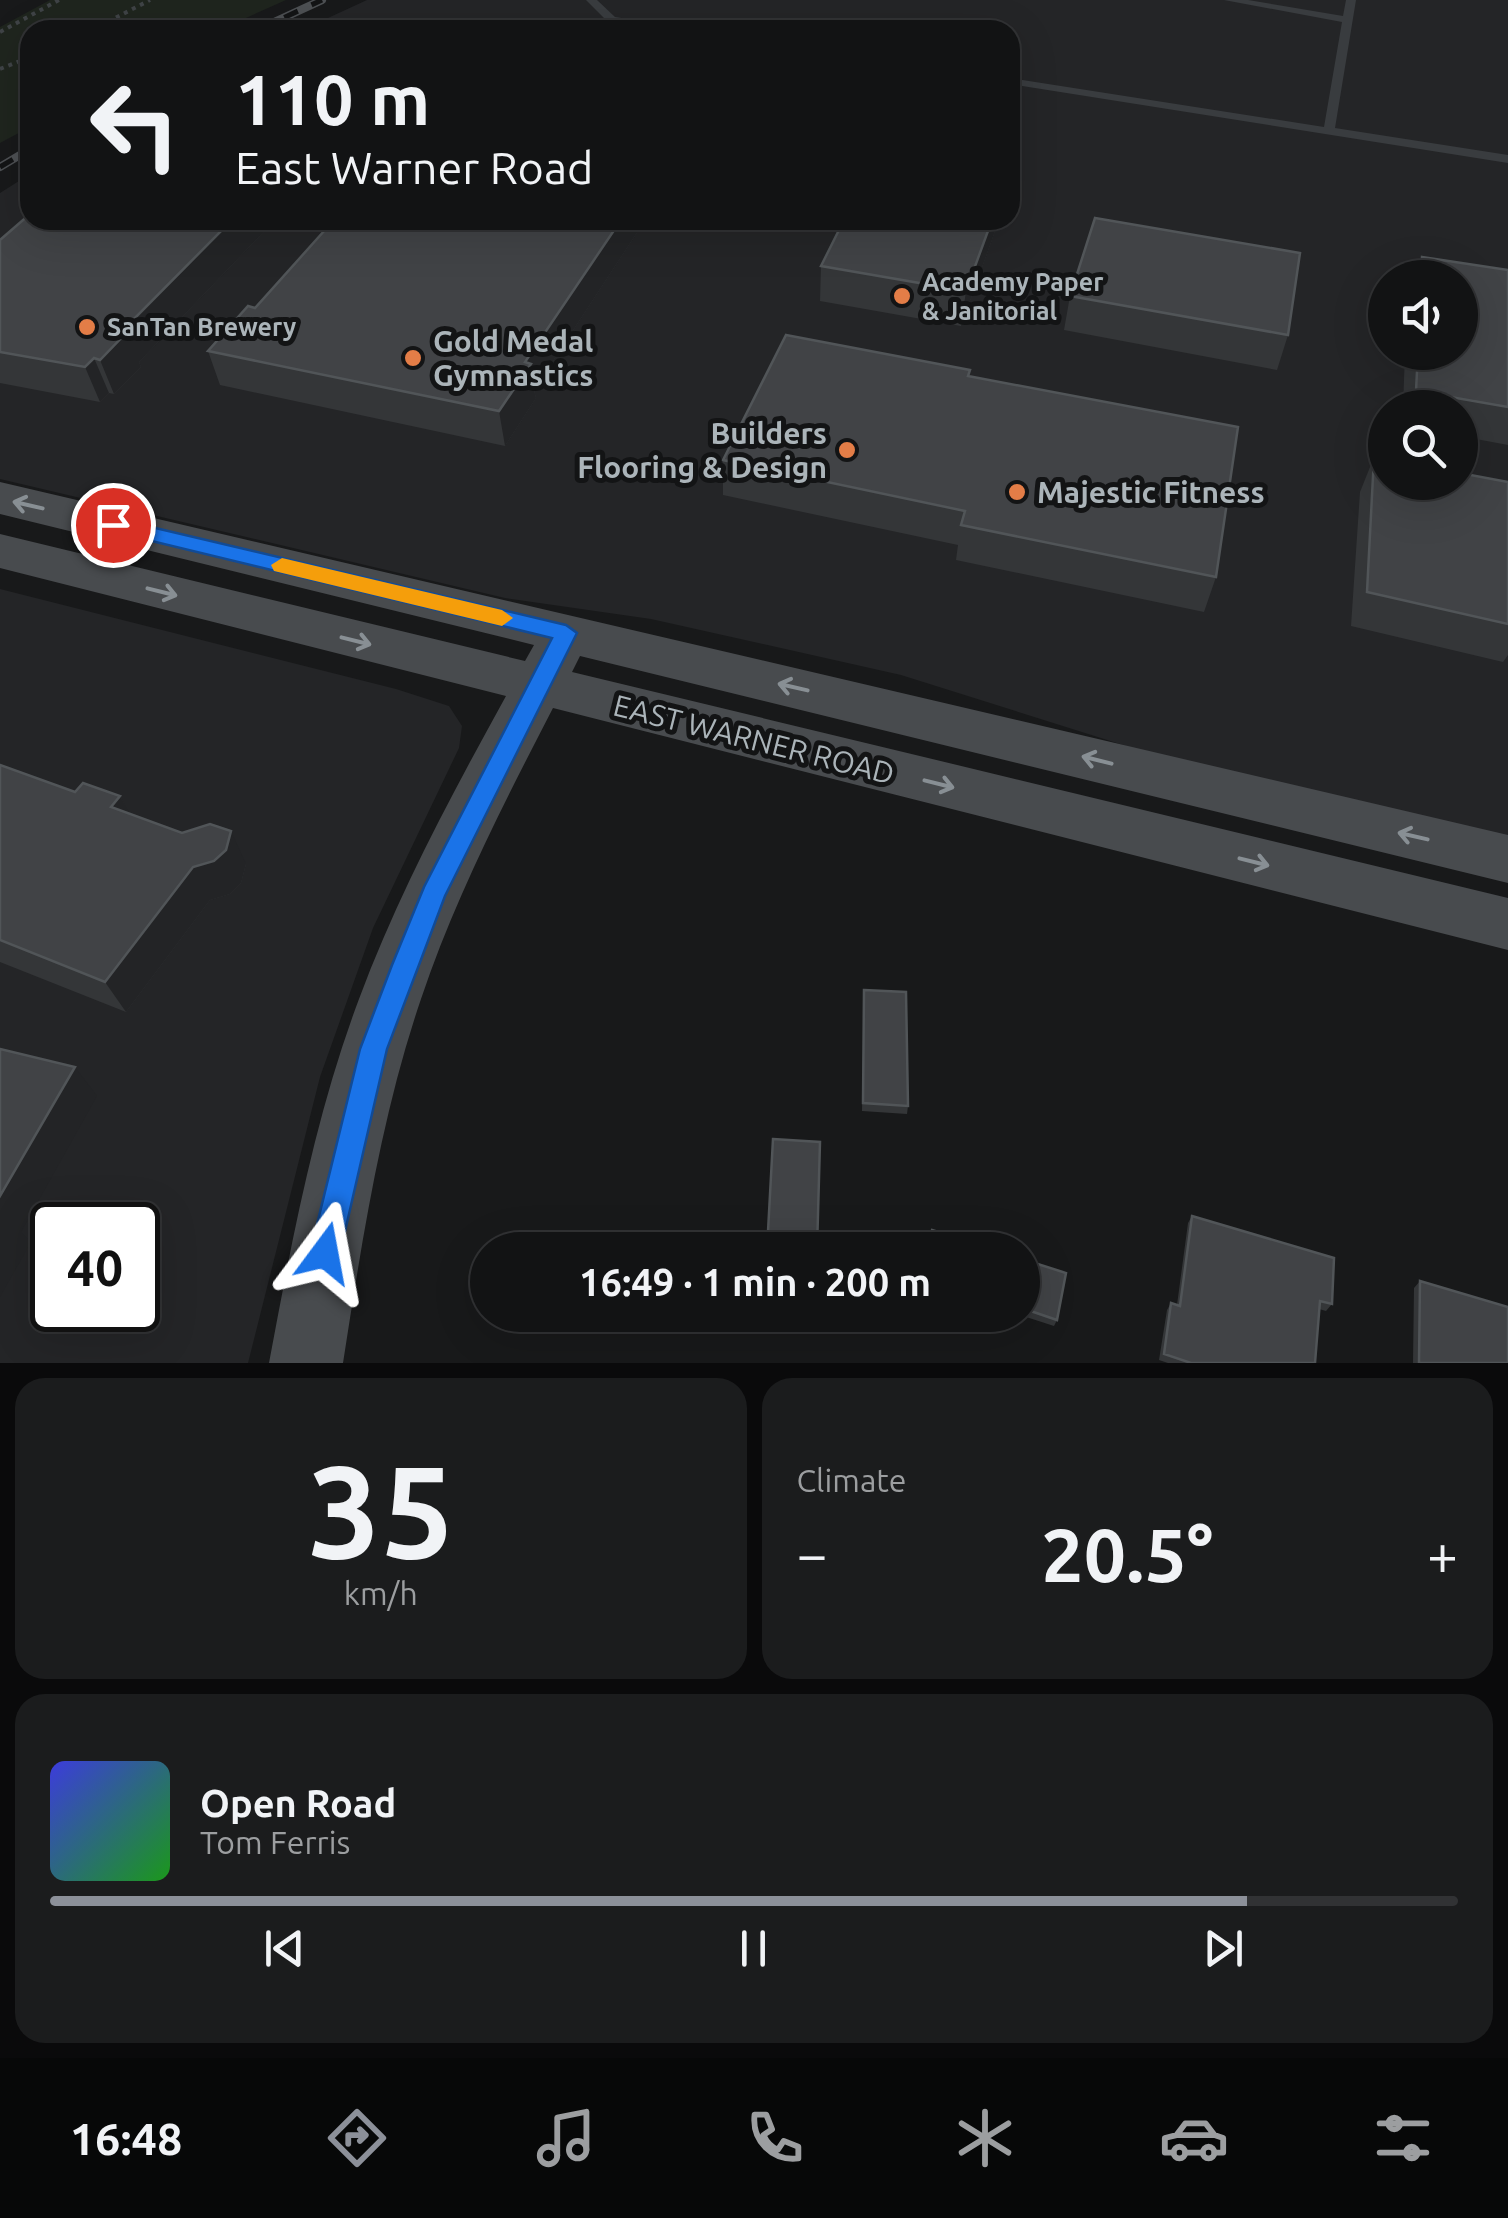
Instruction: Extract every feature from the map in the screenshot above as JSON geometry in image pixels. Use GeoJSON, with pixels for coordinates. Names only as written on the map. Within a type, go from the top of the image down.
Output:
{"type":"FeatureCollection","features":[{"type":"Feature","properties":{"kind":"main road","name":"EAST WARNER ROAD"},"geometry":{"type":"LineString","coordinates":[[0,498],[1508,859]]}},
{"type":"Feature","properties":{"kind":"main road","name":"EAST WARNER ROAD"},"geometry":{"type":"LineString","coordinates":[[0,551],[1508,924]]}},
{"type":"Feature","properties":{"kind":"main road"},"geometry":{"type":"LineString","coordinates":[[306,1363],[325,1253],[374,1049],[433,895],[566,633]]}},
{"type":"Feature","properties":{"kind":"lane"},"geometry":{"type":"LineString","coordinates":[[590,0],[612,20]]}},
{"type":"Feature","properties":{"kind":"lane"},"geometry":{"type":"LineString","coordinates":[[1230,0],[1348,20]]}},
{"type":"Feature","properties":{"kind":"lane"},"geometry":{"type":"LineString","coordinates":[[1330,131],[1352,0]]}},
{"type":"Feature","properties":{"kind":"lane"},"geometry":{"type":"LineString","coordinates":[[1020,83],[1508,159]]}},
{"type":"Feature","properties":{"kind":"path"},"geometry":{"type":"LineString","coordinates":[[22,20],[59,0]]}},
{"type":"Feature","properties":{"kind":"path"},"geometry":{"type":"LineString","coordinates":[[111,20],[150,0]]}},
{"type":"Feature","properties":{"kind":"shaded area"},"geometry":{"type":"Polygon","coordinates":[[[50,0],[286,0],[241,20],[20,20],[20,132],[0,143],[0,27],[50,0]]]}},
{"type":"Feature","properties":{"kind":"shaded area"},"geometry":{"type":"Polygon","coordinates":[[[367,0],[1508,0],[1508,837],[1155,755],[901,675],[651,619],[505,598],[0,479],[0,193],[20,180],[20,230],[1020,230],[1020,20],[324,20],[367,0]]]}},
{"type":"Feature","properties":{"kind":"shaded area"},"geometry":{"type":"Polygon","coordinates":[[[0,589],[396,689],[449,706],[462,726],[459,748],[373,928],[320,1077],[248,1363],[0,1363],[0,589]]]}},
{"type":"Feature","properties":{"kind":"building"},"geometry":{"type":"Polygon","coordinates":[[[1095,218],[1300,253],[1288,335],[1070,296],[1095,218]]]}},
{"type":"Feature","properties":{"kind":"building","name":"SanTan Brewery"},"geometry":{"type":"Polygon","coordinates":[[[20,223],[20,230],[222,230],[122,331],[127,332],[100,360],[94,358],[85,367],[0,352],[0,240],[20,223]]]}},
{"type":"Feature","properties":{"kind":"building"},"geometry":{"type":"Polygon","coordinates":[[[325,230],[614,230],[525,362],[531,364],[499,411],[208,351],[248,306],[255,308],[325,230]]]}},
{"type":"Feature","properties":{"kind":"building"},"geometry":{"type":"Polygon","coordinates":[[[839,230],[988,230],[966,291],[821,266],[839,230]]]}},
{"type":"Feature","properties":{"kind":"building"},"geometry":{"type":"Polygon","coordinates":[[[1478,265],[1508,270],[1508,407],[1478,402],[1478,390],[1416,390],[1417,370],[1478,370],[1478,265]]]}},
{"type":"Feature","properties":{"kind":"building"},"geometry":{"type":"Polygon","coordinates":[[[786,335],[970,370],[968,376],[1238,427],[1216,577],[961,525],[965,511],[723,460],[786,335]]]}},
{"type":"Feature","properties":{"kind":"building"},"geometry":{"type":"Polygon","coordinates":[[[1478,476],[1508,482],[1508,624],[1367,592],[1372,500],[1478,500],[1478,476]]]}},
{"type":"Feature","properties":{"kind":"building"},"geometry":{"type":"Polygon","coordinates":[[[0,765],[75,792],[83,783],[120,796],[111,807],[182,833],[210,824],[231,831],[226,850],[214,861],[193,867],[105,982],[0,940],[0,765]]]}},
{"type":"Feature","properties":{"kind":"building"},"geometry":{"type":"Polygon","coordinates":[[[864,990],[906,992],[908,1106],[863,1103],[864,990]]]}},
{"type":"Feature","properties":{"kind":"building"},"geometry":{"type":"Polygon","coordinates":[[[0,1049],[75,1067],[0,1196],[0,1049]]]}},
{"type":"Feature","properties":{"kind":"building"},"geometry":{"type":"Polygon","coordinates":[[[773,1139],[820,1142],[818,1232],[768,1232],[773,1139]]]}},
{"type":"Feature","properties":{"kind":"building"},"geometry":{"type":"Polygon","coordinates":[[[1192,1216],[1334,1258],[1332,1304],[1320,1301],[1315,1363],[1191,1363],[1164,1354],[1171,1303],[1180,1306],[1192,1216]]]}},
{"type":"Feature","properties":{"kind":"building"},"geometry":{"type":"Polygon","coordinates":[[[1040,1265],[1066,1273],[1057,1320],[1040,1314],[1040,1265]]]}},
{"type":"Feature","properties":{"kind":"building"},"geometry":{"type":"Polygon","coordinates":[[[1420,1281],[1508,1307],[1508,1363],[1419,1363],[1420,1281]]]}},
{"type":"Feature","properties":{"kind":"railway"},"geometry":{"type":"LineString","coordinates":[[279,20],[322,0]]}},
{"type":"Feature","properties":{"kind":"railway"},"geometry":{"type":"LineString","coordinates":[[0,167],[20,155]]}},
{"type":"Feature","properties":{"kind":"slow traffic"},"geometry":{"type":"LineString","coordinates":[[282,565],[502,618]]}},
{"type":"Feature","properties":{"kind":"place","name":"Academy Paper & Janitorial"},"geometry":{"type":"Point","coordinates":[902,296]}},
{"type":"Feature","properties":{"kind":"place","name":"SanTan Brewery"},"geometry":{"type":"Point","coordinates":[87,327]}},
{"type":"Feature","properties":{"kind":"place","name":"Gold Medal Gymnastics"},"geometry":{"type":"Point","coordinates":[413,358]}},
{"type":"Feature","properties":{"kind":"place","name":"Builders Flooring & Design"},"geometry":{"type":"Point","coordinates":[847,450]}},
{"type":"Feature","properties":{"kind":"place","name":"Majestic Fitness"},"geometry":{"type":"Point","coordinates":[1017,492]}},
{"type":"Feature","properties":{"kind":"route"},"geometry":{"type":"LineString","coordinates":[[113,525],[566,633],[433,895],[374,1049],[325,1253]]}}]}
